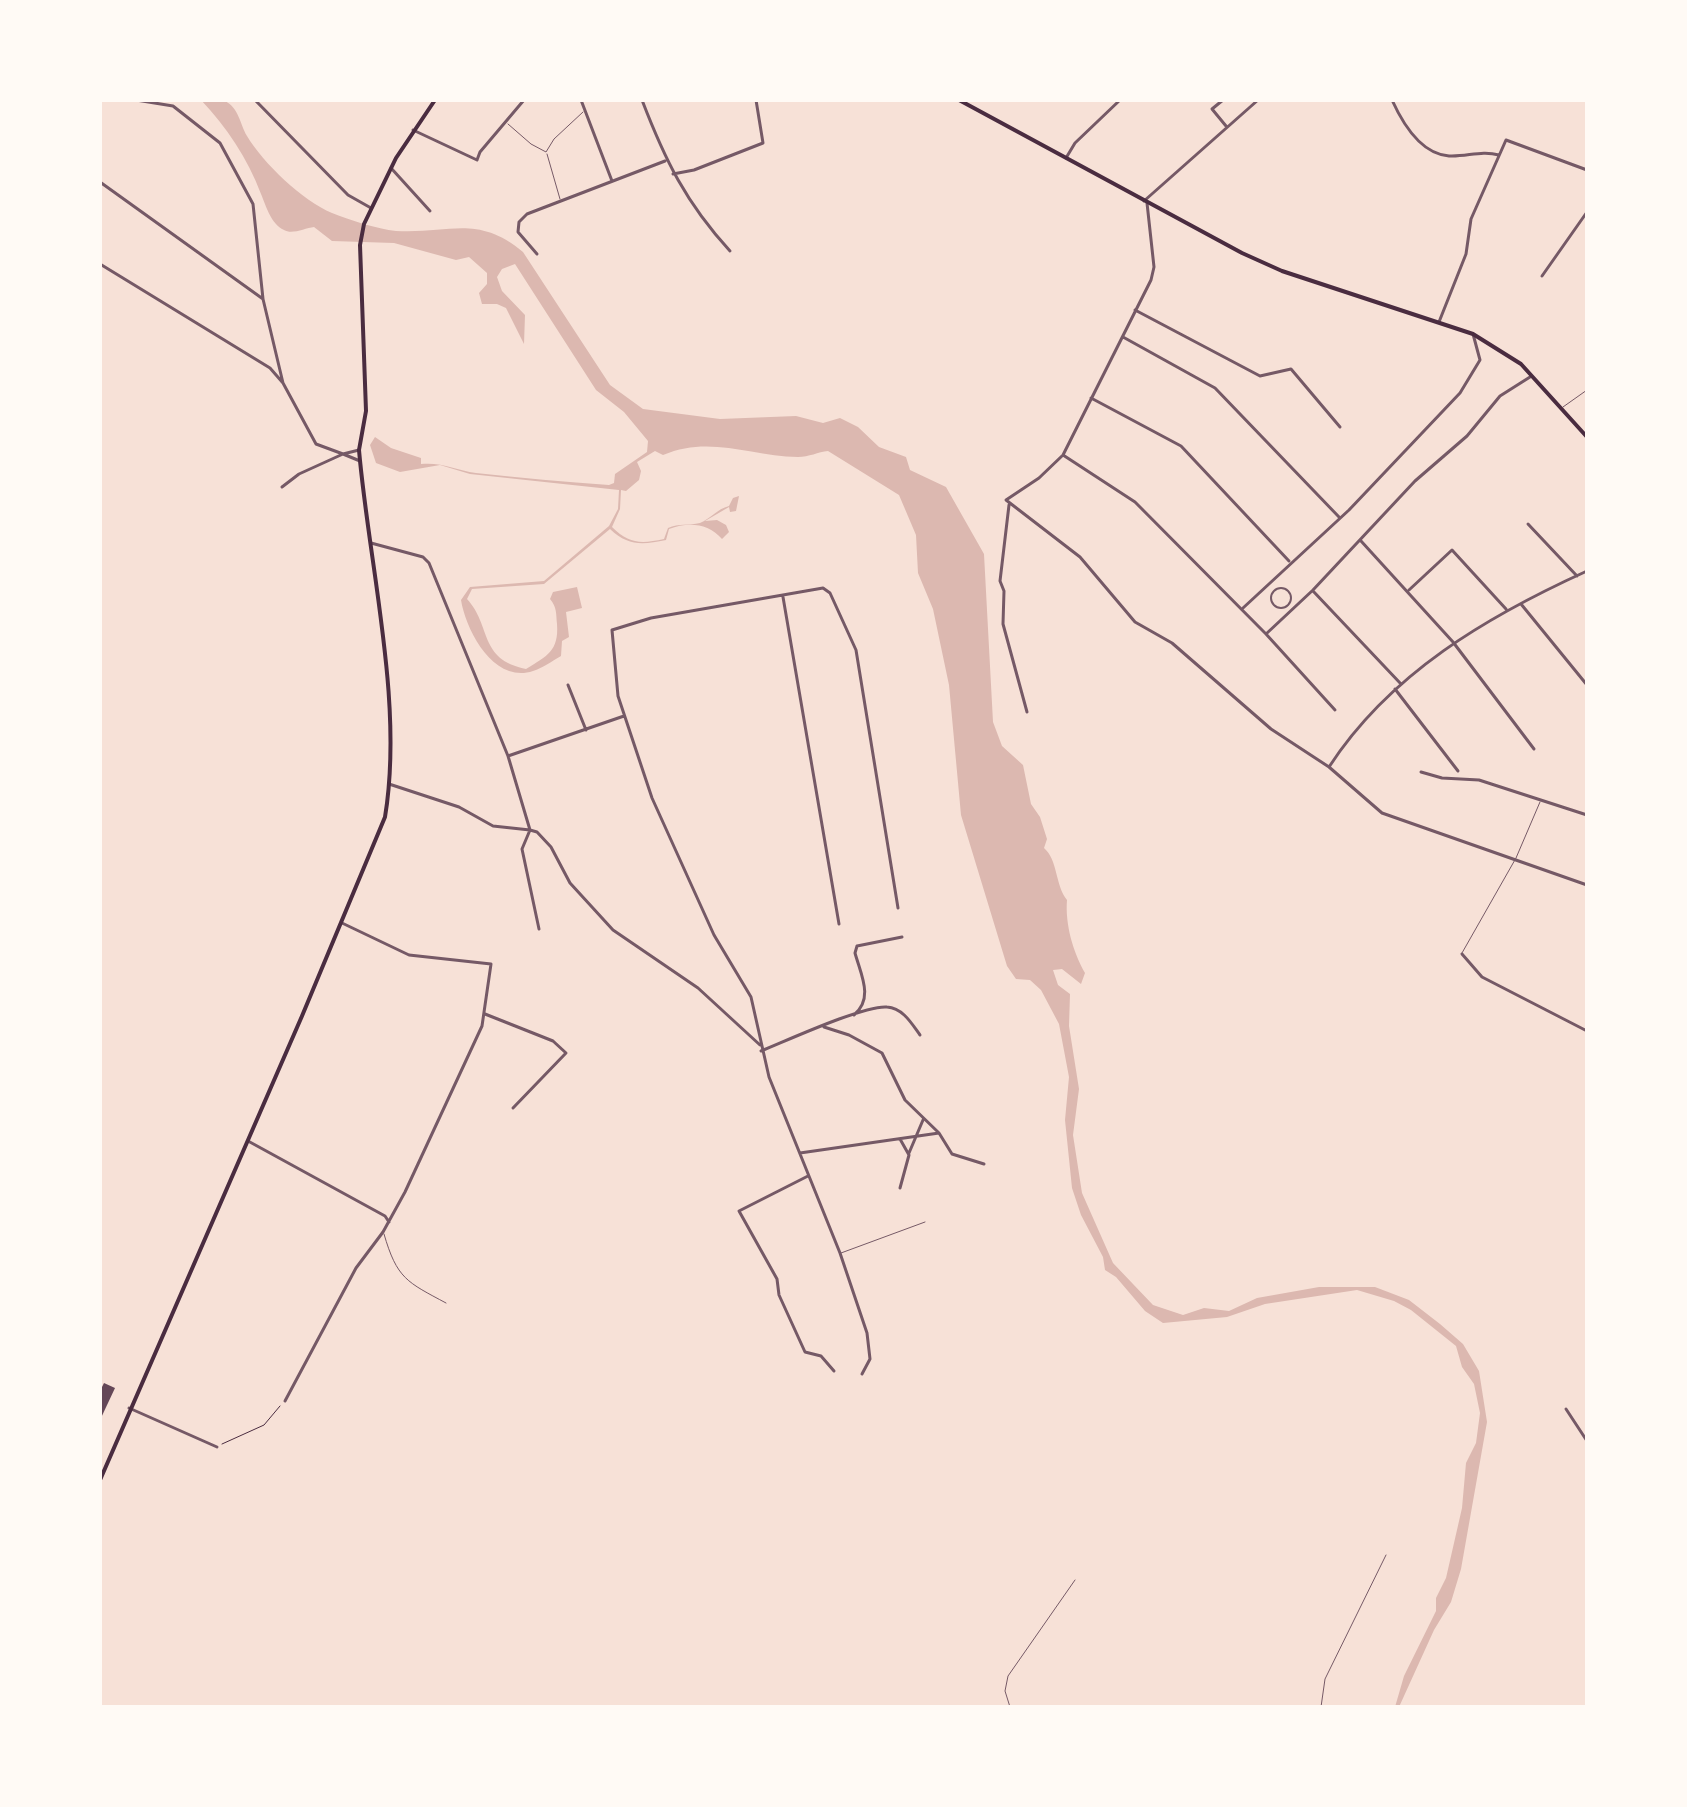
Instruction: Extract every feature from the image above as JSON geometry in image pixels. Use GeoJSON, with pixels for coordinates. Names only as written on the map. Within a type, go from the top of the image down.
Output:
{"type":"FeatureCollection","features":[{"type":"Feature","properties":{"kind":"main road"},"geometry":{"type":"LineString","coordinates":[[100,1480],[381,829],[389,784],[387,698],[359,450],[366,411],[360,245],[364,224],[391,168],[435,100]]}},
{"type":"Feature","properties":{"kind":"main road"},"geometry":{"type":"LineString","coordinates":[[959,100],[1145,202],[1282,271],[1473,334],[1509,355],[1587,437]]}},
{"type":"Feature","properties":{"kind":"street"},"geometry":{"type":"LineString","coordinates":[[136,100],[173,106],[220,143],[253,204],[263,299],[283,383]]}},
{"type":"Feature","properties":{"kind":"street"},"geometry":{"type":"LineString","coordinates":[[255,100],[348,195],[371,208]]}},
{"type":"Feature","properties":{"kind":"street"},"geometry":{"type":"LineString","coordinates":[[413,130],[477,160],[480,152],[524,100]]}},
{"type":"Feature","properties":{"kind":"street"},"geometry":{"type":"LineString","coordinates":[[581,100],[612,181]]}},
{"type":"Feature","properties":{"kind":"street"},"geometry":{"type":"LineString","coordinates":[[642,100],[672,175],[696,212],[730,251]]}},
{"type":"Feature","properties":{"kind":"street"},"geometry":{"type":"LineString","coordinates":[[672,175],[694,170],[763,143],[756,100]]}},
{"type":"Feature","properties":{"kind":"street"},"geometry":{"type":"LineString","coordinates":[[1066,158],[1075,143],[1120,100]]}},
{"type":"Feature","properties":{"kind":"street"},"geometry":{"type":"LineString","coordinates":[[1223,100],[1212,109],[1226,126]]}},
{"type":"Feature","properties":{"kind":"street"},"geometry":{"type":"LineString","coordinates":[[1027,712],[1003,624],[1004,591],[1000,581],[1008,502],[1063,455],[1151,280],[1154,267],[1145,202],[1258,100]]}},
{"type":"Feature","properties":{"kind":"street"},"geometry":{"type":"LineString","coordinates":[[1392,100],[1403,127],[1430,148],[1447,156],[1484,151],[1499,155]]}},
{"type":"Feature","properties":{"kind":"street"},"geometry":{"type":"LineString","coordinates":[[1439,322],[1466,254],[1471,219],[1506,140],[1587,170]]}},
{"type":"Feature","properties":{"kind":"street"},"geometry":{"type":"LineString","coordinates":[[537,254],[518,232],[519,222],[527,214],[665,161]]}},
{"type":"Feature","properties":{"kind":"street"},"geometry":{"type":"LineString","coordinates":[[391,168],[430,211]]}},
{"type":"Feature","properties":{"kind":"street"},"geometry":{"type":"LineString","coordinates":[[100,182],[263,299]]}},
{"type":"Feature","properties":{"kind":"street"},"geometry":{"type":"LineString","coordinates":[[1542,276],[1587,212]]}},
{"type":"Feature","properties":{"kind":"street"},"geometry":{"type":"LineString","coordinates":[[100,264],[270,368],[283,383],[316,444],[360,461]]}},
{"type":"Feature","properties":{"kind":"street"},"geometry":{"type":"LineString","coordinates":[[1135,310],[1260,376],[1291,369],[1340,427]]}},
{"type":"Feature","properties":{"kind":"street"},"geometry":{"type":"LineString","coordinates":[[1242,609],[1289,561],[1339,517],[1451,403],[1475,373],[1480,360],[1473,334]]}},
{"type":"Feature","properties":{"kind":"street"},"geometry":{"type":"LineString","coordinates":[[1122,336],[1215,388],[1339,517]]}},
{"type":"Feature","properties":{"kind":"street"},"geometry":{"type":"LineString","coordinates":[[1266,634],[1361,541],[1415,481],[1467,436],[1500,396],[1532,376]]}},
{"type":"Feature","properties":{"kind":"street"},"geometry":{"type":"LineString","coordinates":[[1091,398],[1181,446],[1289,561]]}},
{"type":"Feature","properties":{"kind":"street"},"geometry":{"type":"LineString","coordinates":[[282,487],[299,474],[359,450]]}},
{"type":"Feature","properties":{"kind":"street"},"geometry":{"type":"LineString","coordinates":[[1063,455],[1135,502],[1242,609],[1335,710]]}},
{"type":"Feature","properties":{"kind":"street"},"geometry":{"type":"LineString","coordinates":[[1008,502],[1080,557],[1135,622],[1172,643],[1271,729],[1329,767],[1382,813],[1587,885]]}},
{"type":"Feature","properties":{"kind":"street"},"geometry":{"type":"LineString","coordinates":[[1528,524],[1577,576]]}},
{"type":"Feature","properties":{"kind":"street"},"geometry":{"type":"LineString","coordinates":[[1361,541],[1409,590],[1453,642],[1534,749]]}},
{"type":"Feature","properties":{"kind":"street"},"geometry":{"type":"LineString","coordinates":[[371,543],[423,557],[429,563],[508,756],[530,830],[522,849],[539,929]]}},
{"type":"Feature","properties":{"kind":"street"},"geometry":{"type":"LineString","coordinates":[[1409,590],[1452,550],[1506,609]]}},
{"type":"Feature","properties":{"kind":"street"},"geometry":{"type":"LineString","coordinates":[[1329,767],[1341,749],[1395,689],[1453,642],[1506,609],[1587,571]]}},
{"type":"Feature","properties":{"kind":"street"},"geometry":{"type":"LineString","coordinates":[[1283,585],[1294,597],[1279,610],[1268,598],[1283,585]]}},
{"type":"Feature","properties":{"kind":"street"},"geometry":{"type":"LineString","coordinates":[[862,1374],[870,1359],[867,1333],[840,1253],[761,1051],[751,997],[714,935],[652,798],[624,716],[618,696],[610,636],[617,626],[823,588],[830,593],[856,650],[898,908]]}},
{"type":"Feature","properties":{"kind":"street"},"geometry":{"type":"LineString","coordinates":[[1313,590],[1401,684]]}},
{"type":"Feature","properties":{"kind":"street"},"geometry":{"type":"LineString","coordinates":[[783,596],[839,924]]}},
{"type":"Feature","properties":{"kind":"street"},"geometry":{"type":"LineString","coordinates":[[1520,603],[1587,685]]}},
{"type":"Feature","properties":{"kind":"street"},"geometry":{"type":"LineString","coordinates":[[568,685],[586,730]]}},
{"type":"Feature","properties":{"kind":"street"},"geometry":{"type":"LineString","coordinates":[[1395,689],[1458,771]]}},
{"type":"Feature","properties":{"kind":"street"},"geometry":{"type":"LineString","coordinates":[[508,756],[624,716]]}},
{"type":"Feature","properties":{"kind":"street"},"geometry":{"type":"LineString","coordinates":[[1421,772],[1442,778],[1479,780],[1587,815]]}},
{"type":"Feature","properties":{"kind":"street"},"geometry":{"type":"LineString","coordinates":[[389,784],[459,807],[493,826],[537,832],[551,847],[570,883],[613,930],[698,988],[760,1045]]}},
{"type":"Feature","properties":{"kind":"street"},"geometry":{"type":"LineString","coordinates":[[285,1401],[356,1268],[389,1222],[469,1054],[484,1014],[491,964],[409,955],[342,923]]}},
{"type":"Feature","properties":{"kind":"street"},"geometry":{"type":"LineString","coordinates":[[852,1016],[864,1006],[866,997],[855,953],[857,946],[902,937]]}},
{"type":"Feature","properties":{"kind":"street"},"geometry":{"type":"LineString","coordinates":[[1462,954],[1482,977],[1587,1031]]}},
{"type":"Feature","properties":{"kind":"street"},"geometry":{"type":"LineString","coordinates":[[761,1051],[821,1026],[887,1006],[901,1012],[920,1035]]}},
{"type":"Feature","properties":{"kind":"street"},"geometry":{"type":"LineString","coordinates":[[484,1014],[553,1041],[566,1053],[513,1108]]}},
{"type":"Feature","properties":{"kind":"street"},"geometry":{"type":"LineString","coordinates":[[821,1026],[849,1035],[882,1053],[905,1100],[939,1133],[952,1154],[984,1164]]}},
{"type":"Feature","properties":{"kind":"street"},"geometry":{"type":"LineString","coordinates":[[900,1188],[913,1139],[923,1120]]}},
{"type":"Feature","properties":{"kind":"street"},"geometry":{"type":"LineString","coordinates":[[800,1153],[939,1133]]}},
{"type":"Feature","properties":{"kind":"street"},"geometry":{"type":"LineString","coordinates":[[900,1139],[909,1155]]}},
{"type":"Feature","properties":{"kind":"street"},"geometry":{"type":"LineString","coordinates":[[248,1141],[385,1216],[389,1222]]}},
{"type":"Feature","properties":{"kind":"street"},"geometry":{"type":"LineString","coordinates":[[808,1176],[739,1211],[777,1279],[779,1295],[805,1352],[821,1356],[834,1371]]}},
{"type":"Feature","properties":{"kind":"street"},"geometry":{"type":"LineString","coordinates":[[129,1408],[217,1447]]}},
{"type":"Feature","properties":{"kind":"street"},"geometry":{"type":"LineString","coordinates":[[1566,1409],[1587,1441]]}},
{"type":"Feature","properties":{"kind":"lane"},"geometry":{"type":"LineString","coordinates":[[546,152],[554,139],[584,110]]}},
{"type":"Feature","properties":{"kind":"lane"},"geometry":{"type":"LineString","coordinates":[[505,122],[531,144],[546,152],[560,202]]}},
{"type":"Feature","properties":{"kind":"lane"},"geometry":{"type":"LineString","coordinates":[[1561,409],[1587,390]]}},
{"type":"Feature","properties":{"kind":"lane"},"geometry":{"type":"LineString","coordinates":[[1462,954],[1516,858],[1541,799]]}},
{"type":"Feature","properties":{"kind":"lane"},"geometry":{"type":"LineString","coordinates":[[840,1253],[925,1222]]}},
{"type":"Feature","properties":{"kind":"lane"},"geometry":{"type":"LineString","coordinates":[[383,1232],[394,1262],[407,1283],[446,1303]]}},
{"type":"Feature","properties":{"kind":"lane"},"geometry":{"type":"LineString","coordinates":[[1321,1707],[1325,1679],[1386,1555]]}},
{"type":"Feature","properties":{"kind":"lane"},"geometry":{"type":"LineString","coordinates":[[1010,1707],[1005,1691],[1008,1676],[1075,1580]]}},
{"type":"Feature","properties":{"kind":"path"},"geometry":{"type":"LineString","coordinates":[[217,1447],[264,1425],[285,1401]]}},
{"type":"Feature","properties":{"kind":"shaded area"},"geometry":{"type":"Polygon","coordinates":[[[201,100],[219,100],[230,104],[254,147],[273,169],[309,200],[332,213],[389,230],[477,229],[507,240],[523,252],[610,385],[643,409],[720,419],[796,416],[823,423],[840,418],[858,427],[879,447],[906,457],[910,470],[946,487],[984,554],[993,722],[1002,746],[1023,765],[1031,804],[1040,817],[1047,839],[1044,848],[1052,859],[1067,900],[1071,938],[1085,973],[1081,984],[1062,969],[1053,970],[1058,985],[1070,994],[1069,1026],[1079,1089],[1073,1135],[1082,1193],[1113,1263],[1153,1305],[1183,1315],[1204,1308],[1229,1311],[1257,1298],[1319,1287],[1375,1287],[1409,1300],[1440,1324],[1463,1344],[1479,1371],[1487,1422],[1461,1569],[1451,1602],[1434,1630],[1399,1707],[1395,1707],[1404,1676],[1436,1611],[1436,1598],[1446,1578],[1462,1508],[1466,1463],[1476,1443],[1480,1413],[1474,1384],[1462,1367],[1456,1346],[1411,1310],[1394,1301],[1357,1290],[1265,1304],[1227,1317],[1163,1323],[1145,1311],[1116,1277],[1105,1270],[1103,1257],[1081,1215],[1072,1188],[1065,1120],[1069,1077],[1059,1024],[1041,990],[1030,980],[1016,979],[1007,966],[961,815],[949,685],[933,609],[918,573],[916,535],[899,495],[828,451],[798,457],[714,447],[680,449],[663,455],[655,451],[637,462],[641,471],[639,480],[626,491],[621,490],[620,509],[612,527],[624,537],[649,542],[664,539],[668,528],[682,525],[669,529],[666,540],[642,543],[629,541],[610,529],[544,584],[472,589],[467,599],[475,609],[493,650],[500,658],[526,669],[554,647],[557,633],[556,614],[550,599],[553,592],[577,587],[582,608],[566,612],[569,637],[562,641],[561,656],[533,671],[519,673],[506,670],[484,652],[476,640],[461,600],[470,587],[544,581],[609,526],[618,509],[619,490],[470,474],[440,465],[400,472],[376,463],[370,445],[375,437],[391,448],[421,458],[421,464],[442,465],[476,473],[609,485],[614,483],[615,474],[647,452],[648,441],[624,412],[596,390],[515,264],[502,269],[497,277],[502,291],[525,315],[524,344],[506,308],[497,304],[482,304],[479,293],[487,284],[487,273],[469,257],[456,260],[394,243],[332,241],[314,227],[287,231],[276,224],[236,144],[201,100]]]}},
{"type":"Feature","properties":{"kind":"shaded area"},"geometry":{"type":"Polygon","coordinates":[[[739,496],[736,511],[730,512],[729,507],[705,521],[717,520],[726,525],[729,532],[722,539],[704,527],[684,525],[700,523],[729,506],[733,498],[739,496]]]}},
{"type":"Feature","properties":{"kind":"building"},"geometry":{"type":"Polygon","coordinates":[[[104,1383],[115,1388],[100,1420],[100,1391],[104,1383]]]}}]}
